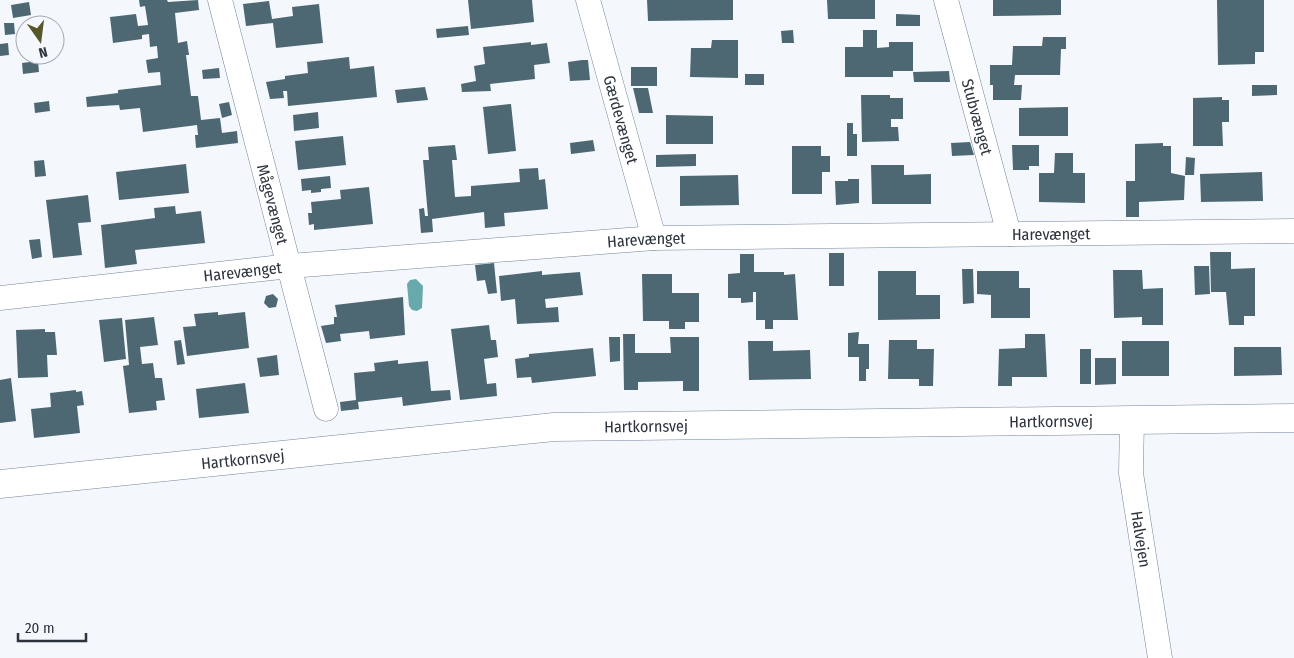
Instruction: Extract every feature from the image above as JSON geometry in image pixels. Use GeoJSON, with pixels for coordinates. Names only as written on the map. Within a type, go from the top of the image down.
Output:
{"type":"FeatureCollection","features":[{"type":"Feature","properties":{"kind":"street","name":"Mågevænget"},"geometry":{"type":"LineString","coordinates":[[220,0],[326,408]]}},
{"type":"Feature","properties":{"kind":"street","name":"Gærdevænget"},"geometry":{"type":"LineString","coordinates":[[588,0],[654,238]]}},
{"type":"Feature","properties":{"kind":"street","name":"Stubvænget"},"geometry":{"type":"LineString","coordinates":[[946,0],[1009,234]]}},
{"type":"Feature","properties":{"kind":"street","name":"Harevænget"},"geometry":{"type":"LineString","coordinates":[[0,298],[290,266],[654,238],[1294,232]]}},
{"type":"Feature","properties":{"kind":"street","name":"Hartkornsvej"},"geometry":{"type":"LineString","coordinates":[[0,484],[554,427],[1294,418]]}},
{"type":"Feature","properties":{"kind":"street","name":"Halvejen"},"geometry":{"type":"LineString","coordinates":[[1132,419],[1130,473],[1160,658]]}},
{"type":"Feature","properties":{"kind":"water"},"geometry":{"type":"Polygon","coordinates":[[[416,279],[423,286],[422,308],[417,311],[412,310],[409,306],[407,284],[410,280],[416,279]]]}},
{"type":"Feature","properties":{"kind":"building"},"geometry":{"type":"Polygon","coordinates":[[[139,0],[167,0],[168,2],[198,0],[199,10],[175,13],[178,43],[187,41],[189,55],[186,55],[191,96],[198,96],[201,120],[220,118],[222,133],[237,131],[238,143],[196,148],[195,135],[198,135],[197,125],[143,132],[140,108],[120,110],[119,105],[87,107],[86,97],[118,93],[118,90],[161,85],[160,72],[148,73],[146,60],[158,58],[157,46],[150,47],[149,34],[142,35],[142,39],[113,43],[110,17],[136,14],[138,26],[148,25],[145,6],[140,7],[139,0]]]}},
{"type":"Feature","properties":{"kind":"building"},"geometry":{"type":"Polygon","coordinates":[[[468,0],[532,0],[534,22],[471,29],[468,0]]]}},
{"type":"Feature","properties":{"kind":"building"},"geometry":{"type":"Polygon","coordinates":[[[647,0],[733,0],[733,20],[648,21],[647,0]]]}},
{"type":"Feature","properties":{"kind":"building"},"geometry":{"type":"Polygon","coordinates":[[[827,0],[875,0],[875,19],[828,19],[827,0]]]}},
{"type":"Feature","properties":{"kind":"building"},"geometry":{"type":"Polygon","coordinates":[[[993,0],[1061,0],[1061,15],[993,16],[993,0]]]}},
{"type":"Feature","properties":{"kind":"building"},"geometry":{"type":"Polygon","coordinates":[[[1217,0],[1264,0],[1264,52],[1255,52],[1255,64],[1218,65],[1217,0]]]}},
{"type":"Feature","properties":{"kind":"building"},"geometry":{"type":"Polygon","coordinates":[[[269,1],[272,19],[293,16],[292,7],[319,4],[323,43],[276,48],[273,23],[246,26],[243,4],[269,1]]]}},
{"type":"Feature","properties":{"kind":"building"},"geometry":{"type":"Polygon","coordinates":[[[29,2],[31,15],[15,15],[13,18],[11,5],[29,2]]]}},
{"type":"Feature","properties":{"kind":"building"},"geometry":{"type":"Polygon","coordinates":[[[896,14],[920,15],[920,26],[896,26],[896,14]]]}},
{"type":"Feature","properties":{"kind":"building"},"geometry":{"type":"Polygon","coordinates":[[[4,23],[14,23],[15,34],[5,35],[4,23]]]}},
{"type":"Feature","properties":{"kind":"building"},"geometry":{"type":"Polygon","coordinates":[[[468,26],[469,35],[437,38],[436,29],[468,26]]]}},
{"type":"Feature","properties":{"kind":"building"},"geometry":{"type":"Polygon","coordinates":[[[793,30],[794,43],[782,43],[781,31],[793,30]]]}},
{"type":"Feature","properties":{"kind":"building"},"geometry":{"type":"Polygon","coordinates":[[[863,30],[877,30],[877,48],[889,47],[889,42],[913,42],[913,71],[893,71],[893,77],[845,77],[845,47],[863,47],[863,30]]]}},
{"type":"Feature","properties":{"kind":"building"},"geometry":{"type":"Polygon","coordinates":[[[1043,37],[1066,37],[1066,49],[1061,49],[1060,75],[1015,75],[1014,85],[1022,85],[1021,100],[993,100],[993,85],[990,85],[990,65],[1012,65],[1013,46],[1042,46],[1043,37]]]}},
{"type":"Feature","properties":{"kind":"building"},"geometry":{"type":"Polygon","coordinates":[[[712,40],[738,40],[738,78],[690,77],[691,48],[711,48],[712,40]]]}},
{"type":"Feature","properties":{"kind":"building"},"geometry":{"type":"Polygon","coordinates":[[[531,42],[531,45],[547,43],[550,63],[534,65],[535,79],[490,84],[491,91],[462,92],[461,84],[476,81],[474,66],[485,64],[483,47],[531,42]]]}},
{"type":"Feature","properties":{"kind":"building"},"geometry":{"type":"Polygon","coordinates":[[[8,43],[9,55],[0,56],[0,44],[8,43]]]}},
{"type":"Feature","properties":{"kind":"building"},"geometry":{"type":"Polygon","coordinates":[[[349,57],[350,69],[374,66],[377,97],[288,106],[287,91],[283,91],[284,98],[270,99],[266,82],[285,79],[285,76],[308,73],[307,62],[349,57]]]}},
{"type":"Feature","properties":{"kind":"building"},"geometry":{"type":"Polygon","coordinates":[[[588,60],[590,80],[570,81],[568,62],[588,60]]]}},
{"type":"Feature","properties":{"kind":"building"},"geometry":{"type":"Polygon","coordinates":[[[22,65],[38,65],[39,72],[23,74],[22,65]]]}},
{"type":"Feature","properties":{"kind":"building"},"geometry":{"type":"Polygon","coordinates":[[[631,67],[657,67],[657,86],[631,86],[631,67]]]}},
{"type":"Feature","properties":{"kind":"building"},"geometry":{"type":"Polygon","coordinates":[[[219,68],[220,78],[203,79],[202,70],[219,68]]]}},
{"type":"Feature","properties":{"kind":"building"},"geometry":{"type":"Polygon","coordinates":[[[949,71],[950,82],[914,82],[913,72],[949,71]]]}},
{"type":"Feature","properties":{"kind":"building"},"geometry":{"type":"Polygon","coordinates":[[[745,74],[764,74],[764,85],[745,85],[745,74]]]}},
{"type":"Feature","properties":{"kind":"building"},"geometry":{"type":"Polygon","coordinates":[[[1252,85],[1277,85],[1277,95],[1252,96],[1252,85]]]}},
{"type":"Feature","properties":{"kind":"building"},"geometry":{"type":"Polygon","coordinates":[[[425,87],[428,100],[397,103],[395,90],[425,87]]]}},
{"type":"Feature","properties":{"kind":"building"},"geometry":{"type":"Polygon","coordinates":[[[633,88],[648,88],[653,113],[639,113],[633,88]]]}},
{"type":"Feature","properties":{"kind":"building"},"geometry":{"type":"Polygon","coordinates":[[[861,95],[890,95],[890,98],[903,98],[903,119],[891,119],[891,127],[898,127],[899,141],[862,142],[861,95]]]}},
{"type":"Feature","properties":{"kind":"building"},"geometry":{"type":"Polygon","coordinates":[[[1222,97],[1222,100],[1229,100],[1229,122],[1222,122],[1223,146],[1193,146],[1193,98],[1222,97]]]}},
{"type":"Feature","properties":{"kind":"building"},"geometry":{"type":"Polygon","coordinates":[[[49,101],[50,111],[35,113],[34,103],[49,101]]]}},
{"type":"Feature","properties":{"kind":"building"},"geometry":{"type":"Polygon","coordinates":[[[229,102],[232,115],[222,118],[219,104],[229,102]]]}},
{"type":"Feature","properties":{"kind":"building"},"geometry":{"type":"Polygon","coordinates":[[[511,104],[516,151],[488,154],[483,107],[511,104]]]}},
{"type":"Feature","properties":{"kind":"building"},"geometry":{"type":"Polygon","coordinates":[[[1068,107],[1068,136],[1019,136],[1019,108],[1068,107]]]}},
{"type":"Feature","properties":{"kind":"building"},"geometry":{"type":"Polygon","coordinates":[[[318,112],[319,128],[294,131],[293,115],[318,112]]]}},
{"type":"Feature","properties":{"kind":"building"},"geometry":{"type":"Polygon","coordinates":[[[666,115],[713,116],[713,144],[666,144],[666,115]]]}},
{"type":"Feature","properties":{"kind":"building"},"geometry":{"type":"Polygon","coordinates":[[[847,123],[853,123],[853,134],[857,134],[857,156],[847,156],[847,123]]]}},
{"type":"Feature","properties":{"kind":"building"},"geometry":{"type":"Polygon","coordinates":[[[343,136],[346,165],[298,170],[295,141],[343,136]]]}},
{"type":"Feature","properties":{"kind":"building"},"geometry":{"type":"Polygon","coordinates":[[[593,140],[595,151],[571,154],[570,143],[593,140]]]}},
{"type":"Feature","properties":{"kind":"building"},"geometry":{"type":"Polygon","coordinates":[[[970,142],[974,155],[952,156],[951,143],[970,142]]]}},
{"type":"Feature","properties":{"kind":"building"},"geometry":{"type":"Polygon","coordinates":[[[1163,143],[1163,146],[1171,146],[1171,173],[1185,176],[1184,200],[1139,202],[1139,217],[1126,217],[1126,181],[1135,181],[1135,144],[1163,143]]]}},
{"type":"Feature","properties":{"kind":"building"},"geometry":{"type":"Polygon","coordinates":[[[455,145],[457,160],[452,160],[455,197],[471,196],[471,186],[520,182],[519,169],[538,168],[539,180],[545,179],[548,209],[504,213],[505,226],[485,228],[484,212],[432,219],[433,232],[421,233],[419,209],[424,208],[425,216],[428,216],[423,160],[429,160],[428,147],[455,145]]]}},
{"type":"Feature","properties":{"kind":"building"},"geometry":{"type":"Polygon","coordinates":[[[1012,145],[1039,145],[1039,166],[1029,166],[1029,170],[1013,170],[1012,145]]]}},
{"type":"Feature","properties":{"kind":"building"},"geometry":{"type":"Polygon","coordinates":[[[792,146],[821,146],[821,156],[830,156],[830,172],[822,172],[822,194],[792,194],[792,146]]]}},
{"type":"Feature","properties":{"kind":"building"},"geometry":{"type":"Polygon","coordinates":[[[1055,153],[1073,153],[1073,173],[1085,173],[1085,203],[1039,202],[1039,173],[1054,173],[1055,153]]]}},
{"type":"Feature","properties":{"kind":"building"},"geometry":{"type":"Polygon","coordinates":[[[696,154],[696,166],[656,167],[656,155],[696,154]]]}},
{"type":"Feature","properties":{"kind":"building"},"geometry":{"type":"Polygon","coordinates":[[[1186,157],[1195,158],[1194,175],[1185,175],[1186,157]]]}},
{"type":"Feature","properties":{"kind":"building"},"geometry":{"type":"Polygon","coordinates":[[[44,160],[46,176],[35,177],[34,161],[44,160]]]}},
{"type":"Feature","properties":{"kind":"building"},"geometry":{"type":"Polygon","coordinates":[[[186,164],[189,193],[119,200],[116,172],[186,164]]]}},
{"type":"Feature","properties":{"kind":"building"},"geometry":{"type":"Polygon","coordinates":[[[871,165],[904,165],[904,175],[931,174],[931,204],[872,204],[871,165]]]}},
{"type":"Feature","properties":{"kind":"building"},"geometry":{"type":"Polygon","coordinates":[[[1262,172],[1263,201],[1201,202],[1200,174],[1262,172]]]}},
{"type":"Feature","properties":{"kind":"building"},"geometry":{"type":"Polygon","coordinates":[[[738,175],[739,205],[680,206],[680,176],[738,175]]]}},
{"type":"Feature","properties":{"kind":"building"},"geometry":{"type":"Polygon","coordinates":[[[330,176],[331,188],[321,189],[321,192],[311,193],[311,190],[302,191],[301,179],[330,176]]]}},
{"type":"Feature","properties":{"kind":"building"},"geometry":{"type":"Polygon","coordinates":[[[848,179],[859,179],[859,203],[836,205],[835,181],[848,181],[848,179]]]}},
{"type":"Feature","properties":{"kind":"building"},"geometry":{"type":"Polygon","coordinates":[[[369,187],[373,224],[314,230],[314,224],[309,225],[308,213],[312,213],[311,202],[341,199],[340,190],[369,187]]]}},
{"type":"Feature","properties":{"kind":"building"},"geometry":{"type":"Polygon","coordinates":[[[88,195],[91,222],[78,223],[82,255],[53,258],[46,200],[88,195]]]}},
{"type":"Feature","properties":{"kind":"building"},"geometry":{"type":"Polygon","coordinates":[[[175,206],[176,214],[201,211],[205,243],[135,250],[137,264],[105,268],[101,225],[155,218],[154,208],[175,206]]]}},
{"type":"Feature","properties":{"kind":"building"},"geometry":{"type":"Polygon","coordinates":[[[40,239],[42,257],[32,259],[29,240],[40,239]]]}},
{"type":"Feature","properties":{"kind":"building"},"geometry":{"type":"Polygon","coordinates":[[[1210,252],[1231,252],[1231,269],[1255,268],[1255,316],[1244,316],[1244,325],[1229,325],[1226,292],[1211,292],[1210,252]]]}},
{"type":"Feature","properties":{"kind":"building"},"geometry":{"type":"Polygon","coordinates":[[[829,253],[844,253],[844,286],[829,286],[829,253]]]}},
{"type":"Feature","properties":{"kind":"building"},"geometry":{"type":"Polygon","coordinates":[[[740,254],[754,254],[754,272],[784,272],[784,275],[795,274],[798,320],[773,320],[773,329],[765,329],[765,320],[756,320],[756,292],[753,292],[753,302],[741,303],[741,298],[728,298],[728,274],[740,273],[740,254]]]}},
{"type":"Feature","properties":{"kind":"building"},"geometry":{"type":"Polygon","coordinates":[[[494,263],[497,293],[488,294],[485,280],[477,281],[475,265],[494,263]]]}},
{"type":"Feature","properties":{"kind":"building"},"geometry":{"type":"Polygon","coordinates":[[[1194,266],[1209,266],[1210,294],[1195,295],[1194,266]]]}},
{"type":"Feature","properties":{"kind":"building"},"geometry":{"type":"Polygon","coordinates":[[[962,269],[973,269],[974,303],[963,304],[962,269]]]}},
{"type":"Feature","properties":{"kind":"building"},"geometry":{"type":"Polygon","coordinates":[[[1113,270],[1142,270],[1143,289],[1163,288],[1163,325],[1142,325],[1142,317],[1114,318],[1113,270]]]}},
{"type":"Feature","properties":{"kind":"building"},"geometry":{"type":"Polygon","coordinates":[[[542,271],[542,275],[580,272],[583,295],[545,299],[546,308],[558,307],[559,322],[517,324],[515,299],[501,301],[499,276],[542,271]]]}},
{"type":"Feature","properties":{"kind":"building"},"geometry":{"type":"Polygon","coordinates":[[[878,271],[916,271],[916,295],[940,295],[940,319],[878,320],[878,271]]]}},
{"type":"Feature","properties":{"kind":"building"},"geometry":{"type":"Polygon","coordinates":[[[977,271],[1019,271],[1019,288],[1030,288],[1030,318],[991,318],[991,295],[977,294],[977,271]]]}},
{"type":"Feature","properties":{"kind":"building"},"geometry":{"type":"Polygon","coordinates":[[[642,274],[672,274],[672,293],[699,293],[699,322],[685,322],[685,329],[669,329],[669,321],[643,321],[642,274]]]}},
{"type":"Feature","properties":{"kind":"building"},"geometry":{"type":"Polygon","coordinates":[[[273,294],[278,299],[276,307],[269,308],[264,303],[266,296],[273,294]]]}},
{"type":"Feature","properties":{"kind":"building"},"geometry":{"type":"Polygon","coordinates":[[[403,297],[405,335],[370,339],[369,331],[340,334],[341,341],[326,343],[321,326],[334,324],[334,317],[337,317],[335,305],[403,297]]]}},
{"type":"Feature","properties":{"kind":"building"},"geometry":{"type":"Polygon","coordinates":[[[218,312],[218,315],[245,312],[249,348],[187,356],[183,327],[196,326],[194,314],[218,312]]]}},
{"type":"Feature","properties":{"kind":"building"},"geometry":{"type":"Polygon","coordinates":[[[154,317],[158,345],[140,347],[142,364],[153,363],[155,378],[162,378],[165,400],[156,401],[157,410],[129,413],[123,366],[129,365],[125,320],[154,317]]]}},
{"type":"Feature","properties":{"kind":"building"},"geometry":{"type":"Polygon","coordinates":[[[122,318],[126,359],[104,362],[99,320],[122,318]]]}},
{"type":"Feature","properties":{"kind":"building"},"geometry":{"type":"Polygon","coordinates":[[[489,325],[491,340],[496,340],[498,357],[484,359],[487,384],[496,383],[497,396],[460,400],[451,329],[489,325]]]}},
{"type":"Feature","properties":{"kind":"building"},"geometry":{"type":"Polygon","coordinates":[[[45,329],[45,332],[55,332],[57,355],[47,355],[48,377],[18,378],[16,330],[45,329]]]}},
{"type":"Feature","properties":{"kind":"building"},"geometry":{"type":"Polygon","coordinates":[[[859,332],[858,344],[869,344],[869,369],[866,369],[866,381],[859,381],[859,357],[848,357],[848,333],[859,332]]]}},
{"type":"Feature","properties":{"kind":"building"},"geometry":{"type":"Polygon","coordinates":[[[623,334],[635,334],[635,353],[671,353],[670,337],[699,337],[699,391],[683,391],[683,381],[638,382],[638,390],[624,390],[623,334]]]}},
{"type":"Feature","properties":{"kind":"building"},"geometry":{"type":"Polygon","coordinates":[[[1025,334],[1045,334],[1047,377],[1012,377],[1012,386],[998,386],[999,349],[1025,348],[1025,334]]]}},
{"type":"Feature","properties":{"kind":"building"},"geometry":{"type":"Polygon","coordinates":[[[609,337],[620,337],[620,361],[610,362],[609,337]]]}},
{"type":"Feature","properties":{"kind":"building"},"geometry":{"type":"Polygon","coordinates":[[[181,340],[185,364],[177,365],[174,341],[181,340]]]}},
{"type":"Feature","properties":{"kind":"building"},"geometry":{"type":"Polygon","coordinates":[[[889,340],[917,340],[917,349],[934,349],[933,386],[919,386],[919,379],[888,379],[889,340]]]}},
{"type":"Feature","properties":{"kind":"building"},"geometry":{"type":"Polygon","coordinates":[[[748,341],[773,341],[773,351],[810,350],[811,379],[749,380],[748,341]]]}},
{"type":"Feature","properties":{"kind":"building"},"geometry":{"type":"Polygon","coordinates":[[[1122,341],[1169,341],[1169,376],[1122,376],[1122,341]]]}},
{"type":"Feature","properties":{"kind":"building"},"geometry":{"type":"Polygon","coordinates":[[[1234,347],[1281,347],[1282,375],[1234,376],[1234,347]]]}},
{"type":"Feature","properties":{"kind":"building"},"geometry":{"type":"Polygon","coordinates":[[[593,348],[596,376],[532,383],[531,377],[517,378],[515,359],[529,357],[529,354],[593,348]]]}},
{"type":"Feature","properties":{"kind":"building"},"geometry":{"type":"Polygon","coordinates":[[[1080,349],[1091,349],[1091,384],[1080,384],[1080,349]]]}},
{"type":"Feature","properties":{"kind":"building"},"geometry":{"type":"Polygon","coordinates":[[[277,355],[279,375],[260,377],[257,358],[277,355]]]}},
{"type":"Feature","properties":{"kind":"building"},"geometry":{"type":"Polygon","coordinates":[[[1095,358],[1116,358],[1116,384],[1095,385],[1095,358]]]}},
{"type":"Feature","properties":{"kind":"building"},"geometry":{"type":"Polygon","coordinates":[[[398,360],[398,364],[428,361],[431,391],[450,390],[451,400],[403,406],[402,397],[358,402],[359,409],[341,411],[340,402],[356,400],[354,373],[375,371],[374,363],[398,360]]]}},
{"type":"Feature","properties":{"kind":"building"},"geometry":{"type":"Polygon","coordinates":[[[11,378],[16,421],[0,423],[0,380],[11,378]]]}},
{"type":"Feature","properties":{"kind":"building"},"geometry":{"type":"Polygon","coordinates":[[[245,383],[249,413],[199,418],[196,389],[245,383]]]}},
{"type":"Feature","properties":{"kind":"building"},"geometry":{"type":"Polygon","coordinates":[[[76,390],[76,392],[82,391],[84,405],[77,406],[80,433],[34,438],[31,409],[51,407],[50,393],[76,390]]]}}]}
